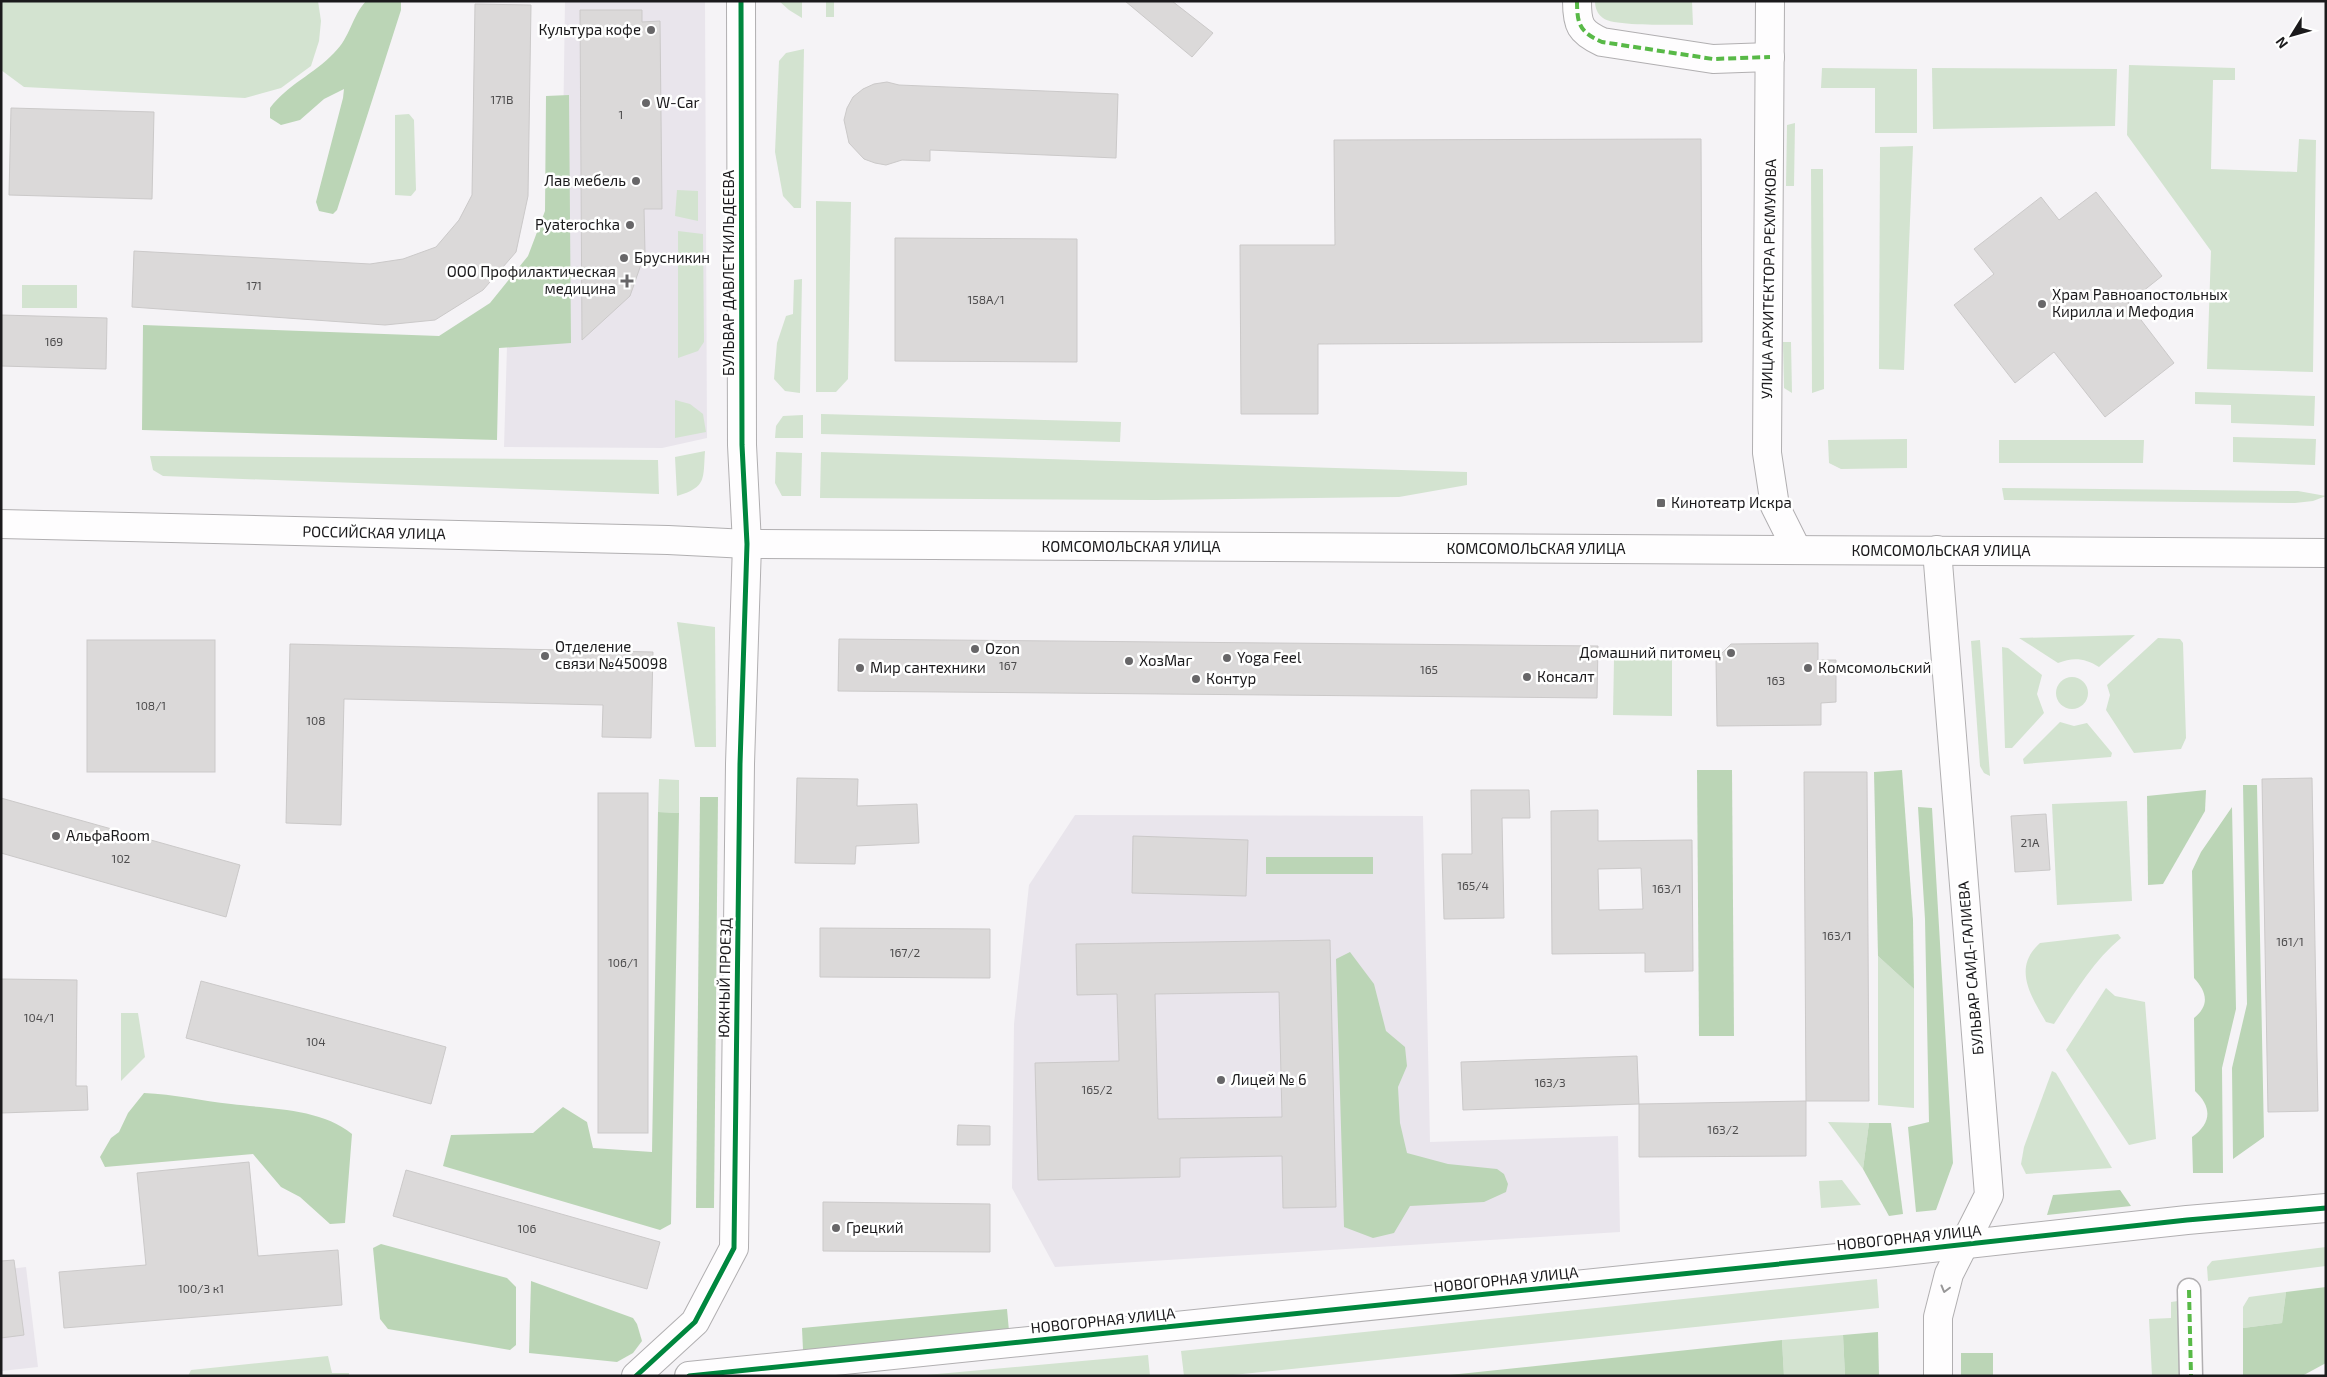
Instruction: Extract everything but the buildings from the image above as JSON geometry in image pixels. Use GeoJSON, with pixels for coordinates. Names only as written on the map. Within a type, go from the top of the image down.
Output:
{"type":"FeatureCollection","features":[{"type":"Feature","properties":{"kind":"street","name":"БУЛЬВАР ДАВЛЕТКИЛЬДЕЕВА"},"geometry":{"type":"LineString","coordinates":[[740,1],[742,445],[747,544]]}},
{"type":"Feature","properties":{"kind":"street"},"geometry":{"type":"LineString","coordinates":[[1577,1],[1577,18],[1586,34],[1602,42],[1713,58],[1770,57]]}},
{"type":"Feature","properties":{"kind":"street","name":"УЛИЦА АРХИТЕКТОРА РЕХМУКОВА"},"geometry":{"type":"LineString","coordinates":[[1770,1],[1767,453],[1775,506],[1797,550]]}},
{"type":"Feature","properties":{"kind":"street","name":"РОССИЙСКАЯ УЛИЦА"},"geometry":{"type":"LineString","coordinates":[[1,524],[668,540],[747,544]]}},
{"type":"Feature","properties":{"kind":"street","name":"КОМСОМОЛЬСКАЯ УЛИЦА"},"geometry":{"type":"LineString","coordinates":[[747,544],[2326,553]]}},
{"type":"Feature","properties":{"kind":"street","name":"ЮЖНЫЙ ПРОЕЗД"},"geometry":{"type":"LineString","coordinates":[[636,1376],[695,1322],[734,1248],[740,764],[747,544]]}},
{"type":"Feature","properties":{"kind":"street","name":"БУЛЬВАР САИД-ГАЛИЕВА"},"geometry":{"type":"LineString","coordinates":[[1937,550],[1989,1195],[1949,1274],[1938,1317],[1938,1376]]}},
{"type":"Feature","properties":{"kind":"street","name":"НОВОГОРНАЯ УЛИЦА"},"geometry":{"type":"LineString","coordinates":[[689,1376],[1964,1245],[2187,1220],[2326,1208]]}},
{"type":"Feature","properties":{"kind":"street"},"geometry":{"type":"LineString","coordinates":[[2190,1290],[2192,1376]]}},
{"type":"Feature","properties":{"kind":"shaded area"},"geometry":{"type":"Polygon","coordinates":[[[565,1],[705,1],[707,438],[662,448],[504,447],[507,346],[560,337],[565,1]]]}},
{"type":"Feature","properties":{"kind":"shaded area","name":"Лицей № 6"},"geometry":{"type":"Polygon","coordinates":[[[1075,815],[1423,816],[1430,1142],[1618,1136],[1620,1232],[1055,1267],[1012,1188],[1014,1024],[1029,885],[1075,815]]]}},
{"type":"Feature","properties":{"kind":"shaded area"},"geometry":{"type":"Polygon","coordinates":[[[26,1267],[38,1367],[1,1371],[1,1270],[26,1267]]]}},
{"type":"Feature","properties":{"kind":"green space"},"geometry":{"type":"Polygon","coordinates":[[[1,1],[318,1],[321,21],[319,41],[311,66],[281,88],[245,98],[24,87],[1,70],[1,1]]]}},
{"type":"Feature","properties":{"kind":"green space"},"geometry":{"type":"Polygon","coordinates":[[[366,1],[401,1],[401,10],[337,210],[333,214],[319,211],[316,202],[344,89],[324,99],[300,120],[281,125],[270,118],[270,108],[284,93],[326,60],[339,47],[344,41],[357,13],[366,1]]]}},
{"type":"Feature","properties":{"kind":"green space"},"geometry":{"type":"Polygon","coordinates":[[[779,1],[802,1],[802,18],[789,10],[779,1]]]}},
{"type":"Feature","properties":{"kind":"green space"},"geometry":{"type":"Polygon","coordinates":[[[826,1],[834,1],[834,17],[826,17],[826,1]]]}},
{"type":"Feature","properties":{"kind":"green space"},"geometry":{"type":"Polygon","coordinates":[[[1595,1],[1692,1],[1693,25],[1632,24],[1609,21],[1599,14],[1595,1]]]}},
{"type":"Feature","properties":{"kind":"green space"},"geometry":{"type":"Polygon","coordinates":[[[804,49],[801,208],[794,208],[783,196],[775,152],[779,61],[786,53],[804,49]]]}},
{"type":"Feature","properties":{"kind":"green space"},"geometry":{"type":"Polygon","coordinates":[[[2129,65],[2235,68],[2235,80],[2213,80],[2211,169],[2297,172],[2299,139],[2316,140],[2313,372],[2207,369],[2211,251],[2127,135],[2129,65]]]}},
{"type":"Feature","properties":{"kind":"green space"},"geometry":{"type":"Polygon","coordinates":[[[1822,68],[1917,69],[1917,133],[1875,133],[1875,88],[1821,88],[1822,68]]]}},
{"type":"Feature","properties":{"kind":"green space"},"geometry":{"type":"Polygon","coordinates":[[[1932,68],[2117,69],[2115,126],[1933,129],[1932,68]]]}},
{"type":"Feature","properties":{"kind":"green space"},"geometry":{"type":"Polygon","coordinates":[[[569,95],[571,343],[499,348],[497,440],[142,430],[143,325],[439,336],[490,303],[528,256],[545,211],[546,96],[569,95]]]}},
{"type":"Feature","properties":{"kind":"green space"},"geometry":{"type":"Polygon","coordinates":[[[409,114],[414,120],[416,190],[411,196],[395,195],[395,115],[409,114]]]}},
{"type":"Feature","properties":{"kind":"green space"},"geometry":{"type":"Polygon","coordinates":[[[1795,123],[1794,186],[1786,186],[1787,125],[1795,123]]]}},
{"type":"Feature","properties":{"kind":"green space"},"geometry":{"type":"Polygon","coordinates":[[[1913,146],[1904,370],[1879,369],[1880,147],[1913,146]]]}},
{"type":"Feature","properties":{"kind":"green space"},"geometry":{"type":"Polygon","coordinates":[[[1811,169],[1823,169],[1824,389],[1812,393],[1811,169]]]}},
{"type":"Feature","properties":{"kind":"green space"},"geometry":{"type":"Polygon","coordinates":[[[677,190],[698,191],[698,221],[675,216],[677,190]]]}},
{"type":"Feature","properties":{"kind":"green space"},"geometry":{"type":"Polygon","coordinates":[[[816,201],[851,202],[848,379],[836,392],[816,392],[816,201]]]}},
{"type":"Feature","properties":{"kind":"green space"},"geometry":{"type":"Polygon","coordinates":[[[678,231],[703,234],[704,342],[698,351],[678,358],[678,231]]]}},
{"type":"Feature","properties":{"kind":"green space"},"geometry":{"type":"Polygon","coordinates":[[[802,279],[800,393],[785,391],[774,379],[777,343],[786,316],[793,314],[794,280],[802,279]]]}},
{"type":"Feature","properties":{"kind":"green space"},"geometry":{"type":"Polygon","coordinates":[[[22,285],[77,285],[77,308],[22,308],[22,285]]]}},
{"type":"Feature","properties":{"kind":"green space"},"geometry":{"type":"Polygon","coordinates":[[[1783,342],[1791,342],[1792,393],[1784,388],[1783,342]]]}},
{"type":"Feature","properties":{"kind":"green space"},"geometry":{"type":"Polygon","coordinates":[[[2195,392],[2315,396],[2314,426],[2231,423],[2231,405],[2195,404],[2195,392]]]}},
{"type":"Feature","properties":{"kind":"green space"},"geometry":{"type":"Polygon","coordinates":[[[675,400],[690,404],[703,414],[706,432],[675,438],[675,400]]]}},
{"type":"Feature","properties":{"kind":"green space"},"geometry":{"type":"Polygon","coordinates":[[[821,414],[1121,422],[1120,442],[821,434],[821,414]]]}},
{"type":"Feature","properties":{"kind":"green space"},"geometry":{"type":"Polygon","coordinates":[[[803,415],[803,438],[775,438],[776,426],[783,416],[803,415]]]}},
{"type":"Feature","properties":{"kind":"green space"},"geometry":{"type":"Polygon","coordinates":[[[2233,437],[2316,439],[2315,465],[2233,462],[2233,437]]]}},
{"type":"Feature","properties":{"kind":"green space"},"geometry":{"type":"Polygon","coordinates":[[[1907,439],[1907,468],[1841,469],[1829,463],[1828,440],[1907,439]]]}},
{"type":"Feature","properties":{"kind":"green space"},"geometry":{"type":"Polygon","coordinates":[[[1999,440],[2144,440],[2143,463],[1999,463],[1999,440]]]}},
{"type":"Feature","properties":{"kind":"green space"},"geometry":{"type":"Polygon","coordinates":[[[705,451],[702,481],[694,489],[677,496],[675,457],[705,451]]]}},
{"type":"Feature","properties":{"kind":"green space"},"geometry":{"type":"Polygon","coordinates":[[[776,452],[802,453],[801,496],[782,496],[775,483],[776,452]]]}},
{"type":"Feature","properties":{"kind":"green space"},"geometry":{"type":"Polygon","coordinates":[[[821,452],[1467,472],[1467,485],[1399,497],[1156,500],[820,498],[821,452]]]}},
{"type":"Feature","properties":{"kind":"green space"},"geometry":{"type":"Polygon","coordinates":[[[150,456],[658,460],[659,494],[163,476],[153,470],[150,456]]]}},
{"type":"Feature","properties":{"kind":"green space"},"geometry":{"type":"Polygon","coordinates":[[[2002,488],[2298,491],[2326,496],[2313,501],[2295,503],[2004,500],[2002,488]]]}},
{"type":"Feature","properties":{"kind":"green space"},"geometry":{"type":"Polygon","coordinates":[[[677,622],[715,627],[716,747],[695,747],[677,622]]]}},
{"type":"Feature","properties":{"kind":"green space"},"geometry":{"type":"Polygon","coordinates":[[[2135,635],[2099,667],[2079,659],[2058,663],[2019,638],[2135,635]]]}},
{"type":"Feature","properties":{"kind":"green space"},"geometry":{"type":"Polygon","coordinates":[[[2158,638],[2180,639],[2183,643],[2186,738],[2181,749],[2134,753],[2106,710],[2110,695],[2107,685],[2158,638]]]}},
{"type":"Feature","properties":{"kind":"green space"},"geometry":{"type":"Polygon","coordinates":[[[1980,640],[1990,776],[1984,773],[1980,766],[1971,641],[1980,640]]]}},
{"type":"Feature","properties":{"kind":"green space"},"geometry":{"type":"Polygon","coordinates":[[[2002,647],[2008,648],[2042,675],[2037,694],[2044,713],[2012,748],[2005,748],[2002,647]]]}},
{"type":"Feature","properties":{"kind":"green space"},"geometry":{"type":"Polygon","coordinates":[[[1614,659],[1672,659],[1672,716],[1613,715],[1614,659]]]}},
{"type":"Feature","properties":{"kind":"green space"},"geometry":{"type":"Polygon","coordinates":[[[2072,677],[2083,682],[2088,693],[2083,704],[2072,709],[2061,704],[2056,693],[2061,682],[2072,677]]]}},
{"type":"Feature","properties":{"kind":"green space"},"geometry":{"type":"Polygon","coordinates":[[[2060,722],[2074,726],[2087,723],[2112,753],[2111,757],[2024,764],[2023,759],[2060,722]]]}},
{"type":"Feature","properties":{"kind":"green space"},"geometry":{"type":"Polygon","coordinates":[[[1697,770],[1732,770],[1734,1036],[1699,1036],[1697,770]]]}},
{"type":"Feature","properties":{"kind":"green space"},"geometry":{"type":"Polygon","coordinates":[[[1902,770],[1913,920],[1914,989],[1878,956],[1874,772],[1902,770]]]}},
{"type":"Feature","properties":{"kind":"green space"},"geometry":{"type":"Polygon","coordinates":[[[659,779],[679,780],[679,813],[658,812],[659,779]]]}},
{"type":"Feature","properties":{"kind":"green space"},"geometry":{"type":"Polygon","coordinates":[[[2243,785],[2257,785],[2264,1137],[2233,1159],[2232,1068],[2247,1004],[2243,785]]]}},
{"type":"Feature","properties":{"kind":"green space"},"geometry":{"type":"Polygon","coordinates":[[[2206,790],[2205,811],[2163,884],[2148,885],[2147,796],[2206,790]]]}},
{"type":"Feature","properties":{"kind":"green space"},"geometry":{"type":"Polygon","coordinates":[[[700,797],[718,797],[714,1208],[696,1208],[700,797]]]}},
{"type":"Feature","properties":{"kind":"green space"},"geometry":{"type":"Polygon","coordinates":[[[2127,801],[2132,901],[2057,905],[2052,804],[2127,801]]]}},
{"type":"Feature","properties":{"kind":"green space"},"geometry":{"type":"Polygon","coordinates":[[[1918,807],[1932,808],[1953,1163],[1936,1210],[1916,1212],[1908,1127],[1929,1122],[1925,919],[1918,807]]]}},
{"type":"Feature","properties":{"kind":"green space"},"geometry":{"type":"Polygon","coordinates":[[[2232,807],[2236,1009],[2222,1068],[2223,1173],[2193,1173],[2192,1137],[2199,1132],[2206,1121],[2207,1109],[2201,1097],[2195,1091],[2194,1018],[2203,1008],[2205,998],[2202,988],[2194,978],[2192,871],[2201,852],[2232,807]]]}},
{"type":"Feature","properties":{"kind":"green space"},"geometry":{"type":"Polygon","coordinates":[[[658,812],[679,813],[671,1224],[660,1230],[443,1166],[451,1135],[533,1133],[563,1107],[587,1122],[593,1148],[652,1152],[658,812]]]}},
{"type":"Feature","properties":{"kind":"green space"},"geometry":{"type":"Polygon","coordinates":[[[1266,857],[1373,857],[1373,874],[1266,874],[1266,857]]]}},
{"type":"Feature","properties":{"kind":"green space"},"geometry":{"type":"Polygon","coordinates":[[[2118,934],[2121,938],[2093,967],[2054,1024],[2046,1022],[2030,992],[2026,972],[2027,962],[2040,943],[2118,934]]]}},
{"type":"Feature","properties":{"kind":"green space"},"geometry":{"type":"Polygon","coordinates":[[[1350,952],[1374,984],[1386,1031],[1405,1047],[1407,1066],[1398,1087],[1400,1123],[1407,1153],[1448,1164],[1497,1169],[1504,1174],[1508,1184],[1506,1192],[1484,1202],[1410,1206],[1394,1233],[1373,1238],[1344,1227],[1336,959],[1350,952]]]}},
{"type":"Feature","properties":{"kind":"green space"},"geometry":{"type":"Polygon","coordinates":[[[1878,956],[1914,989],[1914,1108],[1878,1105],[1878,956]]]}},
{"type":"Feature","properties":{"kind":"green space"},"geometry":{"type":"Polygon","coordinates":[[[2106,988],[2115,996],[2145,1002],[2156,1139],[2129,1145],[2066,1050],[2106,988]]]}},
{"type":"Feature","properties":{"kind":"green space"},"geometry":{"type":"Polygon","coordinates":[[[121,1013],[138,1013],[145,1057],[121,1081],[121,1013]]]}},
{"type":"Feature","properties":{"kind":"green space"},"geometry":{"type":"Polygon","coordinates":[[[2052,1071],[2056,1073],[2112,1168],[2026,1174],[2021,1164],[2024,1147],[2052,1071]]]}},
{"type":"Feature","properties":{"kind":"green space"},"geometry":{"type":"Polygon","coordinates":[[[144,1093],[294,1111],[310,1114],[340,1125],[352,1134],[345,1223],[330,1224],[300,1197],[281,1187],[253,1154],[105,1167],[100,1157],[111,1138],[119,1132],[128,1113],[144,1093]]]}},
{"type":"Feature","properties":{"kind":"green space"},"geometry":{"type":"Polygon","coordinates":[[[1828,1122],[1869,1123],[1863,1169],[1828,1122]]]}},
{"type":"Feature","properties":{"kind":"green space"},"geometry":{"type":"Polygon","coordinates":[[[1869,1123],[1891,1123],[1903,1214],[1889,1216],[1863,1169],[1869,1123]]]}},
{"type":"Feature","properties":{"kind":"green space"},"geometry":{"type":"Polygon","coordinates":[[[1842,1180],[1861,1205],[1821,1208],[1819,1181],[1842,1180]]]}},
{"type":"Feature","properties":{"kind":"green space"},"geometry":{"type":"Polygon","coordinates":[[[2120,1190],[2131,1206],[2047,1215],[2053,1195],[2120,1190]]]}},
{"type":"Feature","properties":{"kind":"green space"},"geometry":{"type":"Polygon","coordinates":[[[381,1244],[507,1278],[516,1287],[516,1345],[510,1350],[388,1329],[380,1319],[373,1248],[381,1244]]]}},
{"type":"Feature","properties":{"kind":"green space"},"geometry":{"type":"Polygon","coordinates":[[[2326,1247],[2326,1266],[2208,1281],[2207,1267],[2212,1261],[2326,1247]]]}},
{"type":"Feature","properties":{"kind":"green space"},"geometry":{"type":"Polygon","coordinates":[[[1877,1279],[1879,1308],[1223,1376],[1184,1376],[1181,1351],[1877,1279]]]}},
{"type":"Feature","properties":{"kind":"green space"},"geometry":{"type":"Polygon","coordinates":[[[531,1281],[633,1318],[637,1324],[642,1341],[633,1353],[617,1362],[529,1353],[531,1281]]]}},
{"type":"Feature","properties":{"kind":"green space"},"geometry":{"type":"Polygon","coordinates":[[[2326,1287],[2326,1363],[2302,1376],[2243,1376],[2243,1328],[2282,1323],[2286,1292],[2326,1287]]]}},
{"type":"Feature","properties":{"kind":"green space"},"geometry":{"type":"Polygon","coordinates":[[[2286,1292],[2282,1323],[2243,1328],[2243,1307],[2249,1297],[2286,1292]]]}},
{"type":"Feature","properties":{"kind":"green space"},"geometry":{"type":"Polygon","coordinates":[[[2178,1301],[2184,1376],[2152,1376],[2149,1319],[2171,1318],[2171,1302],[2178,1301]]]}},
{"type":"Feature","properties":{"kind":"green space"},"geometry":{"type":"Polygon","coordinates":[[[1007,1309],[1009,1331],[803,1350],[802,1328],[1007,1309]]]}},
{"type":"Feature","properties":{"kind":"green space"},"geometry":{"type":"Polygon","coordinates":[[[1878,1332],[1879,1376],[1845,1376],[1843,1335],[1878,1332]]]}},
{"type":"Feature","properties":{"kind":"green space"},"geometry":{"type":"Polygon","coordinates":[[[1843,1335],[1845,1376],[1784,1376],[1782,1340],[1843,1335]]]}},
{"type":"Feature","properties":{"kind":"green space"},"geometry":{"type":"Polygon","coordinates":[[[1782,1340],[1784,1376],[1440,1376],[1782,1340]]]}},
{"type":"Feature","properties":{"kind":"green space"},"geometry":{"type":"Polygon","coordinates":[[[1961,1353],[1993,1353],[1993,1376],[1961,1376],[1961,1353]]]}},
{"type":"Feature","properties":{"kind":"green space"},"geometry":{"type":"Polygon","coordinates":[[[1148,1355],[1150,1376],[915,1376],[1148,1355]]]}},
{"type":"Feature","properties":{"kind":"green space"},"geometry":{"type":"Polygon","coordinates":[[[328,1356],[332,1373],[349,1373],[349,1376],[188,1376],[191,1370],[328,1356]]]}},
{"type":"Feature","properties":{"kind":"marked path"},"geometry":{"type":"LineString","coordinates":[[1577,1],[1581,27],[1589,35],[1602,42],[1713,59],[1770,57]]}},
{"type":"Feature","properties":{"kind":"marked path"},"geometry":{"type":"LineString","coordinates":[[2189,1290],[2191,1376]]}},
{"type":"Feature","properties":{"kind":"cycle path"},"geometry":{"type":"LineString","coordinates":[[636,1376],[695,1322],[734,1248],[740,764],[747,544],[742,445],[741,1]]}},
{"type":"Feature","properties":{"kind":"cycle path"},"geometry":{"type":"LineString","coordinates":[[689,1376],[1886,1253],[2187,1220],[2326,1208]]}},
{"type":"Feature","properties":{"kind":"place","name":"Культура кофе"},"geometry":{"type":"Point","coordinates":[651,30]}},
{"type":"Feature","properties":{"kind":"place","name":"W-Car"},"geometry":{"type":"Point","coordinates":[646,103]}},
{"type":"Feature","properties":{"kind":"place","name":"Лав мебель"},"geometry":{"type":"Point","coordinates":[636,181]}},
{"type":"Feature","properties":{"kind":"place","name":"Pyaterochka"},"geometry":{"type":"Point","coordinates":[630,225]}},
{"type":"Feature","properties":{"kind":"place","name":"Брусникин"},"geometry":{"type":"Point","coordinates":[624,258]}},
{"type":"Feature","properties":{"kind":"place","name":"ООО Профилактическая медицина"},"geometry":{"type":"Point","coordinates":[627,281]}},
{"type":"Feature","properties":{"kind":"place","name":"Храм Равноапостольных Кирилла и Мефодия"},"geometry":{"type":"Point","coordinates":[2042,304]}},
{"type":"Feature","properties":{"kind":"place","name":"Кинотеатр Искра"},"geometry":{"type":"Point","coordinates":[1661,503]}},
{"type":"Feature","properties":{"kind":"place","name":"Ozon"},"geometry":{"type":"Point","coordinates":[975,649]}},
{"type":"Feature","properties":{"kind":"place","name":"Домашний питомец"},"geometry":{"type":"Point","coordinates":[1731,653]}},
{"type":"Feature","properties":{"kind":"place","name":"Отделение связи №450098"},"geometry":{"type":"Point","coordinates":[545,656]}},
{"type":"Feature","properties":{"kind":"place","name":"Yoga Feel"},"geometry":{"type":"Point","coordinates":[1227,658]}},
{"type":"Feature","properties":{"kind":"place","name":"ХозМаг"},"geometry":{"type":"Point","coordinates":[1129,661]}},
{"type":"Feature","properties":{"kind":"place","name":"Мир сантехники"},"geometry":{"type":"Point","coordinates":[860,668]}},
{"type":"Feature","properties":{"kind":"place","name":"Комсомольский"},"geometry":{"type":"Point","coordinates":[1808,668]}},
{"type":"Feature","properties":{"kind":"place","name":"Консалт"},"geometry":{"type":"Point","coordinates":[1527,677]}},
{"type":"Feature","properties":{"kind":"place","name":"Контур"},"geometry":{"type":"Point","coordinates":[1196,679]}},
{"type":"Feature","properties":{"kind":"place","name":"АльфаRoom"},"geometry":{"type":"Point","coordinates":[56,836]}},
{"type":"Feature","properties":{"kind":"place","name":"Лицей № 6"},"geometry":{"type":"Point","coordinates":[1221,1080]}},
{"type":"Feature","properties":{"kind":"place","name":"Грецкий"},"geometry":{"type":"Point","coordinates":[836,1228]}}]}
